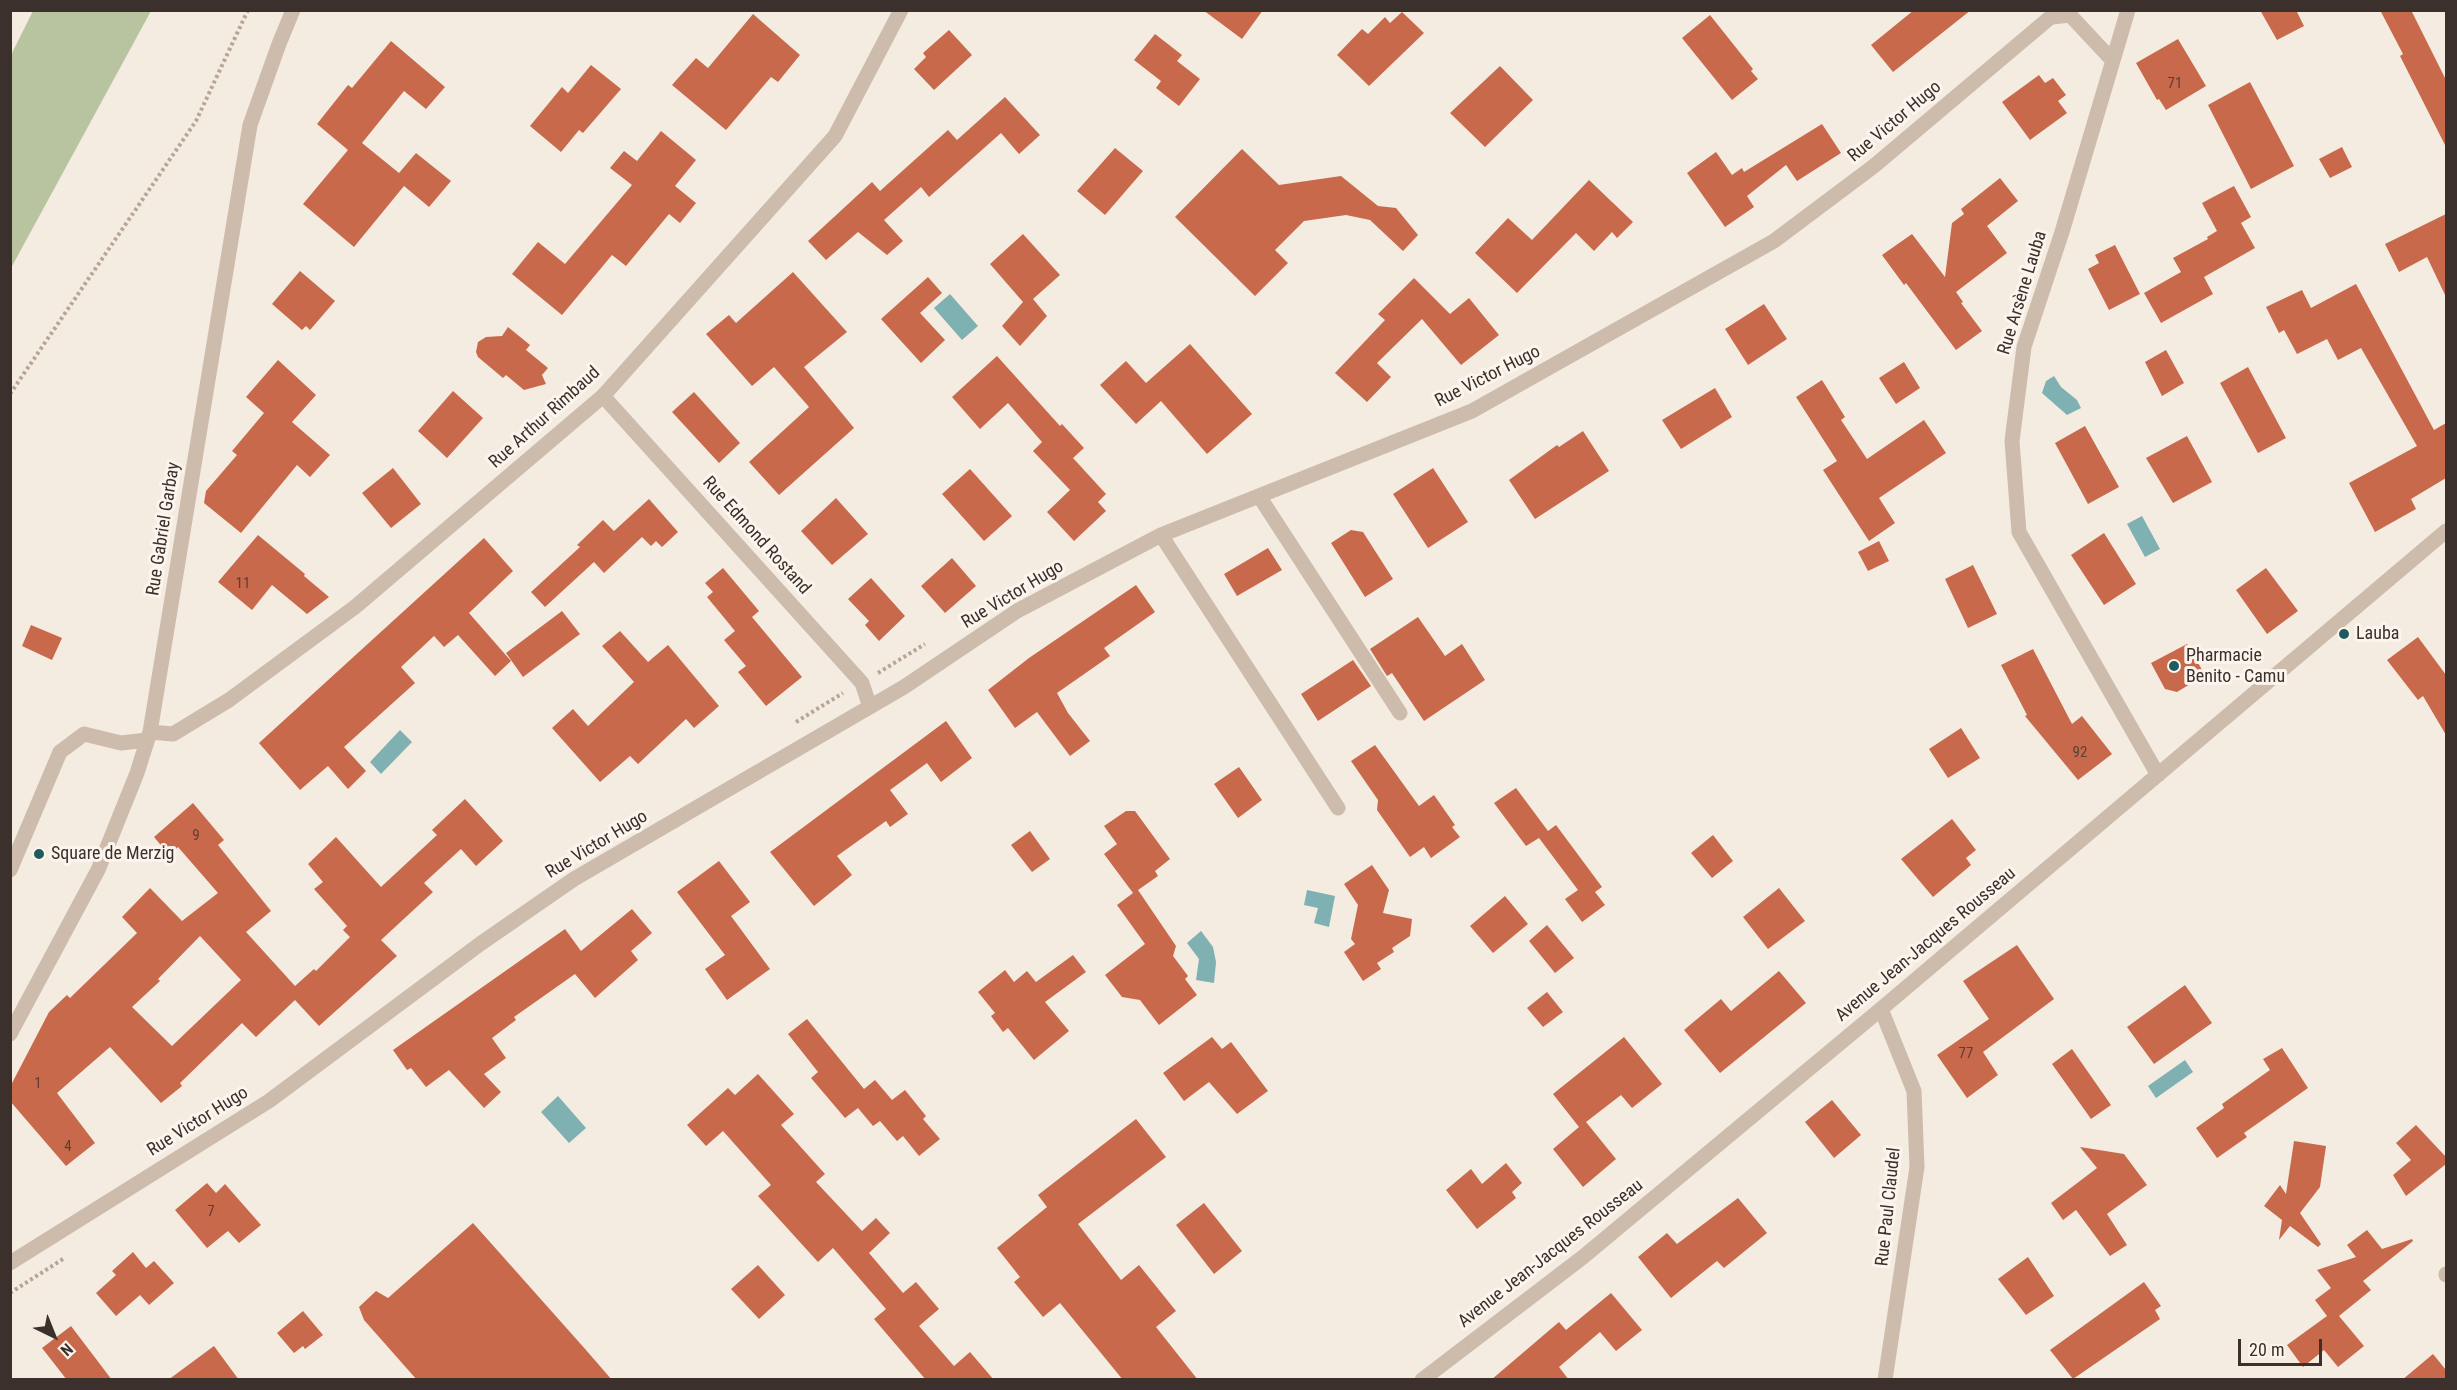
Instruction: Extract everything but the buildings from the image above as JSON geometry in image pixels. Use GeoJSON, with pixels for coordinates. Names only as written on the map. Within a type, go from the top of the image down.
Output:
{"type":"FeatureCollection","features":[{"type":"Feature","properties":{"kind":"street","name":"Rue Gabriel Garbay"},"geometry":{"type":"LineString","coordinates":[[10,1034],[98,870],[137,773],[149,736],[250,125],[293,10]]}},
{"type":"Feature","properties":{"kind":"street","name":"Rue Arthur Rimbaud"},"geometry":{"type":"LineString","coordinates":[[10,870],[60,752],[84,734],[121,743],[149,736],[173,734],[229,700],[355,607],[603,396],[835,136],[901,10]]}},
{"type":"Feature","properties":{"kind":"street","name":"Rue Arsène Lauba"},"geometry":{"type":"LineString","coordinates":[[2128,10],[2062,232],[2024,347],[2012,441],[2019,532],[2158,775]]}},
{"type":"Feature","properties":{"kind":"street"},"geometry":{"type":"LineString","coordinates":[[2055,14],[2070,15],[2113,60]]}},
{"type":"Feature","properties":{"kind":"street","name":"Rue Victor Hugo"},"geometry":{"type":"LineString","coordinates":[[10,1263],[269,1101],[480,944],[574,879],[870,707],[1017,611],[1161,535],[1472,411],[1774,241],[1874,166],[2055,14]]}},
{"type":"Feature","properties":{"kind":"street","name":"Rue Edmond Rostand"},"geometry":{"type":"LineString","coordinates":[[603,396],[862,682],[870,707]]}},
{"type":"Feature","properties":{"kind":"street"},"geometry":{"type":"LineString","coordinates":[[1259,496],[1400,713]]}},
{"type":"Feature","properties":{"kind":"street","name":"Avenue Jean-Jacques Rousseau"},"geometry":{"type":"LineString","coordinates":[[1422,1380],[1583,1257],[1881,1009],[2446,531]]}},
{"type":"Feature","properties":{"kind":"street"},"geometry":{"type":"LineString","coordinates":[[1161,535],[1338,808]]}},
{"type":"Feature","properties":{"kind":"street","name":"Rue Paul Claudel"},"geometry":{"type":"LineString","coordinates":[[1881,1009],[1914,1092],[1917,1167],[1885,1380]]}},
{"type":"Feature","properties":{"kind":"path"},"geometry":{"type":"LineString","coordinates":[[10,394],[196,121],[248,10]]}},
{"type":"Feature","properties":{"kind":"path"},"geometry":{"type":"LineString","coordinates":[[10,1293],[66,1256]]}},
{"type":"Feature","properties":{"kind":"green space"},"geometry":{"type":"Polygon","coordinates":[[[33,11],[151,11],[11,268],[11,55],[33,11]]]}},
{"type":"Feature","properties":{"kind":"water"},"geometry":{"type":"Polygon","coordinates":[[[950,294],[978,326],[962,340],[934,308],[950,294]]]}},
{"type":"Feature","properties":{"kind":"water"},"geometry":{"type":"Polygon","coordinates":[[[2054,376],[2061,387],[2077,400],[2081,408],[2067,415],[2042,393],[2046,381],[2054,376]]]}},
{"type":"Feature","properties":{"kind":"water"},"geometry":{"type":"Polygon","coordinates":[[[2142,516],[2160,549],[2145,557],[2127,524],[2142,516]]]}},
{"type":"Feature","properties":{"kind":"water"},"geometry":{"type":"Polygon","coordinates":[[[400,730],[412,742],[381,774],[370,762],[400,730]]]}},
{"type":"Feature","properties":{"kind":"water"},"geometry":{"type":"Polygon","coordinates":[[[1307,890],[1335,896],[1329,927],[1314,923],[1318,908],[1304,905],[1307,890]]]}},
{"type":"Feature","properties":{"kind":"water"},"geometry":{"type":"Polygon","coordinates":[[[1201,931],[1213,947],[1216,962],[1214,983],[1196,980],[1199,959],[1187,943],[1201,931]]]}},
{"type":"Feature","properties":{"kind":"water"},"geometry":{"type":"Polygon","coordinates":[[[2185,1060],[2193,1072],[2156,1098],[2148,1086],[2185,1060]]]}},
{"type":"Feature","properties":{"kind":"water"},"geometry":{"type":"Polygon","coordinates":[[[558,1096],[586,1128],[569,1143],[541,1112],[558,1096]]]}},
{"type":"Feature","properties":{"kind":"place","name":"Lauba"},"geometry":{"type":"Point","coordinates":[2344,634]}},
{"type":"Feature","properties":{"kind":"place","name":"Pharmacie Benito - Camu"},"geometry":{"type":"Point","coordinates":[2174,666]}},
{"type":"Feature","properties":{"kind":"place","name":"Square de Merzig"},"geometry":{"type":"Point","coordinates":[39,854]}}]}
